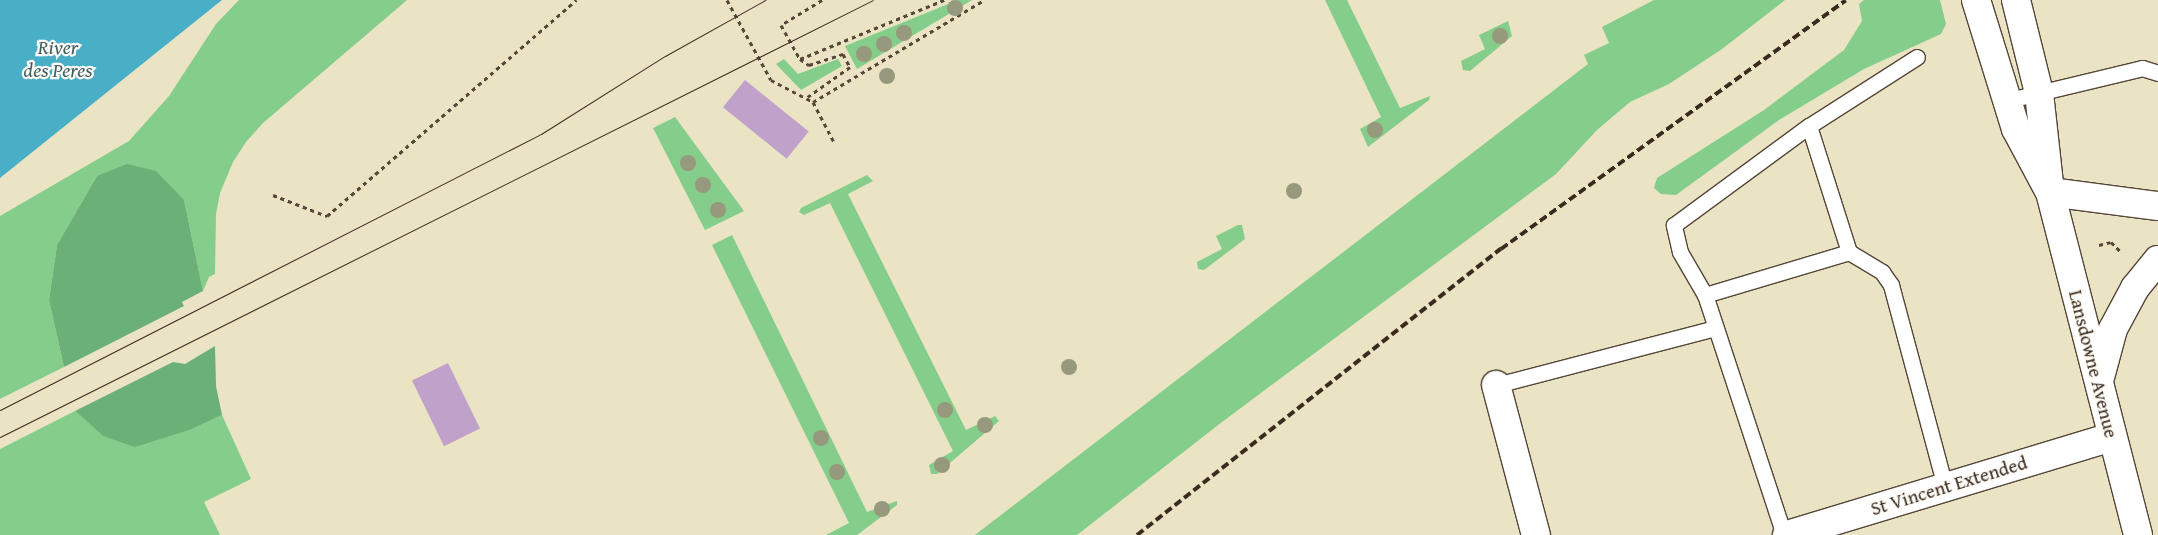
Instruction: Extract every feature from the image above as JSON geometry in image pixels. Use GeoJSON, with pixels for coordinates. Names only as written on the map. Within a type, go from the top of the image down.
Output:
{"type":"FeatureCollection","features":[{"type":"Feature","properties":{"kind":"main road","name":"Lansdowne Avenue"},"geometry":{"type":"LineString","coordinates":[[1976,0],[2005,101],[2029,157],[2050,192]]}},
{"type":"Feature","properties":{"kind":"main road","name":"Lansdowne Avenue"},"geometry":{"type":"LineString","coordinates":[[2016,0],[2038,93],[2050,192],[2111,437],[2138,535]]}},
{"type":"Feature","properties":{"kind":"main road"},"geometry":{"type":"LineString","coordinates":[[2050,192],[2158,206]]}},
{"type":"Feature","properties":{"kind":"main road"},"geometry":{"type":"LineString","coordinates":[[2098,385],[2113,329],[2135,288],[2158,260]]}},
{"type":"Feature","properties":{"kind":"main road"},"geometry":{"type":"LineString","coordinates":[[1496,385],[1536,535]]}},
{"type":"Feature","properties":{"kind":"main road","name":"St Vincent Extended"},"geometry":{"type":"LineString","coordinates":[[1786,535],[2111,437]]}},
{"type":"Feature","properties":{"kind":"lane"},"geometry":{"type":"LineString","coordinates":[[1786,535],[1705,295],[1680,252],[1674,225],[1809,126],[1917,56]]}},
{"type":"Feature","properties":{"kind":"lane"},"geometry":{"type":"LineString","coordinates":[[2005,101],[2142,68],[2158,73]]}},
{"type":"Feature","properties":{"kind":"lane"},"geometry":{"type":"LineString","coordinates":[[1809,126],[1849,252],[1882,272],[1892,285],[1945,487]]}},
{"type":"Feature","properties":{"kind":"lane"},"geometry":{"type":"LineString","coordinates":[[1705,295],[1849,252]]}},
{"type":"Feature","properties":{"kind":"lane"},"geometry":{"type":"LineString","coordinates":[[1496,385],[1715,328]]}},
{"type":"Feature","properties":{"kind":"path"},"geometry":{"type":"LineString","coordinates":[[273,195],[327,216],[576,0]]}},
{"type":"Feature","properties":{"kind":"path"},"geometry":{"type":"LineString","coordinates":[[727,0],[771,80],[813,102],[836,144]]}},
{"type":"Feature","properties":{"kind":"path"},"geometry":{"type":"LineString","coordinates":[[806,98],[850,67],[843,54],[809,65],[800,59],[781,25],[822,0]]}},
{"type":"Feature","properties":{"kind":"path"},"geometry":{"type":"LineString","coordinates":[[800,59],[944,0]]}},
{"type":"Feature","properties":{"kind":"path"},"geometry":{"type":"LineString","coordinates":[[813,102],[984,0]]}},
{"type":"Feature","properties":{"kind":"path"},"geometry":{"type":"LineString","coordinates":[[2096,246],[2111,242],[2128,258]]}},
{"type":"Feature","properties":{"kind":"green space"},"geometry":{"type":"Polygon","coordinates":[[[239,0],[407,0],[263,123],[246,142],[233,162],[220,193],[216,214],[215,274],[209,277],[203,291],[184,200],[97,176],[57,245],[49,300],[64,367],[0,399],[0,216],[129,141],[169,96],[216,24],[239,0]]]}},
{"type":"Feature","properties":{"kind":"green space"},"geometry":{"type":"Polygon","coordinates":[[[958,0],[972,0],[857,69],[845,46],[958,0]]]}},
{"type":"Feature","properties":{"kind":"green space"},"geometry":{"type":"Polygon","coordinates":[[[1325,0],[1347,0],[1400,108],[1430,96],[1429,100],[1368,147],[1360,129],[1381,117],[1325,0]]]}},
{"type":"Feature","properties":{"kind":"green space"},"geometry":{"type":"Polygon","coordinates":[[[1654,0],[1785,0],[1722,49],[1669,84],[1630,102],[1597,130],[1556,174],[1222,422],[1077,535],[975,535],[1588,64],[1584,55],[1609,43],[1602,27],[1654,0]]]}},
{"type":"Feature","properties":{"kind":"green space"},"geometry":{"type":"Polygon","coordinates":[[[1864,0],[1940,0],[1946,24],[1941,34],[1864,69],[1779,120],[1676,195],[1661,194],[1654,188],[1657,178],[1764,110],[1844,50],[1862,21],[1859,4],[1864,0]]]}},
{"type":"Feature","properties":{"kind":"green space"},"geometry":{"type":"Polygon","coordinates":[[[1508,21],[1512,36],[1470,71],[1463,70],[1461,61],[1485,49],[1479,35],[1508,21]]]}},
{"type":"Feature","properties":{"kind":"green space"},"geometry":{"type":"Polygon","coordinates":[[[784,59],[798,74],[838,59],[842,66],[801,90],[776,64],[784,59]]]}},
{"type":"Feature","properties":{"kind":"green space"},"geometry":{"type":"Polygon","coordinates":[[[675,117],[744,211],[705,230],[653,128],[675,117]]]}},
{"type":"Feature","properties":{"kind":"green space"},"geometry":{"type":"Polygon","coordinates":[[[127,164],[156,171],[184,200],[203,291],[182,302],[184,306],[64,367],[49,300],[57,245],[97,176],[127,164]]]}},
{"type":"Feature","properties":{"kind":"green space"},"geometry":{"type":"Polygon","coordinates":[[[867,175],[873,181],[848,194],[966,430],[995,416],[999,421],[937,474],[931,474],[929,465],[953,451],[830,203],[804,215],[799,212],[801,208],[867,175]]]}},
{"type":"Feature","properties":{"kind":"green space"},"geometry":{"type":"Polygon","coordinates":[[[1238,225],[1242,225],[1245,239],[1204,270],[1198,269],[1197,262],[1222,249],[1216,236],[1238,225]]]}},
{"type":"Feature","properties":{"kind":"green space"},"geometry":{"type":"Polygon","coordinates":[[[732,235],[867,512],[897,501],[897,505],[857,535],[826,535],[849,523],[712,245],[732,235]]]}},
{"type":"Feature","properties":{"kind":"green space"},"geometry":{"type":"Polygon","coordinates":[[[215,346],[216,386],[222,415],[192,429],[135,447],[103,436],[75,411],[173,362],[185,364],[215,346]]]}},
{"type":"Feature","properties":{"kind":"green space"},"geometry":{"type":"Polygon","coordinates":[[[75,411],[103,436],[192,429],[222,415],[251,479],[204,502],[220,535],[0,535],[0,449],[75,411]]]}},
{"type":"Feature","properties":{"kind":"water","name":"River des Peres"},"geometry":{"type":"Polygon","coordinates":[[[0,0],[222,0],[0,178],[0,0]]]}},
{"type":"Feature","properties":{"kind":"building"},"geometry":{"type":"Polygon","coordinates":[[[745,80],[809,132],[787,159],[723,107],[745,80]]]}},
{"type":"Feature","properties":{"kind":"building"},"geometry":{"type":"Polygon","coordinates":[[[448,363],[480,429],[444,446],[412,381],[448,363]]]}},
{"type":"Feature","properties":{"kind":"tram line"},"geometry":{"type":"LineString","coordinates":[[0,410],[541,134],[665,56],[765,0]]}},
{"type":"Feature","properties":{"kind":"tram line"},"geometry":{"type":"LineString","coordinates":[[0,437],[873,0]]}},
{"type":"Feature","properties":{"kind":"railway"},"geometry":{"type":"LineString","coordinates":[[1137,535],[1501,249],[1846,0]]}}]}
